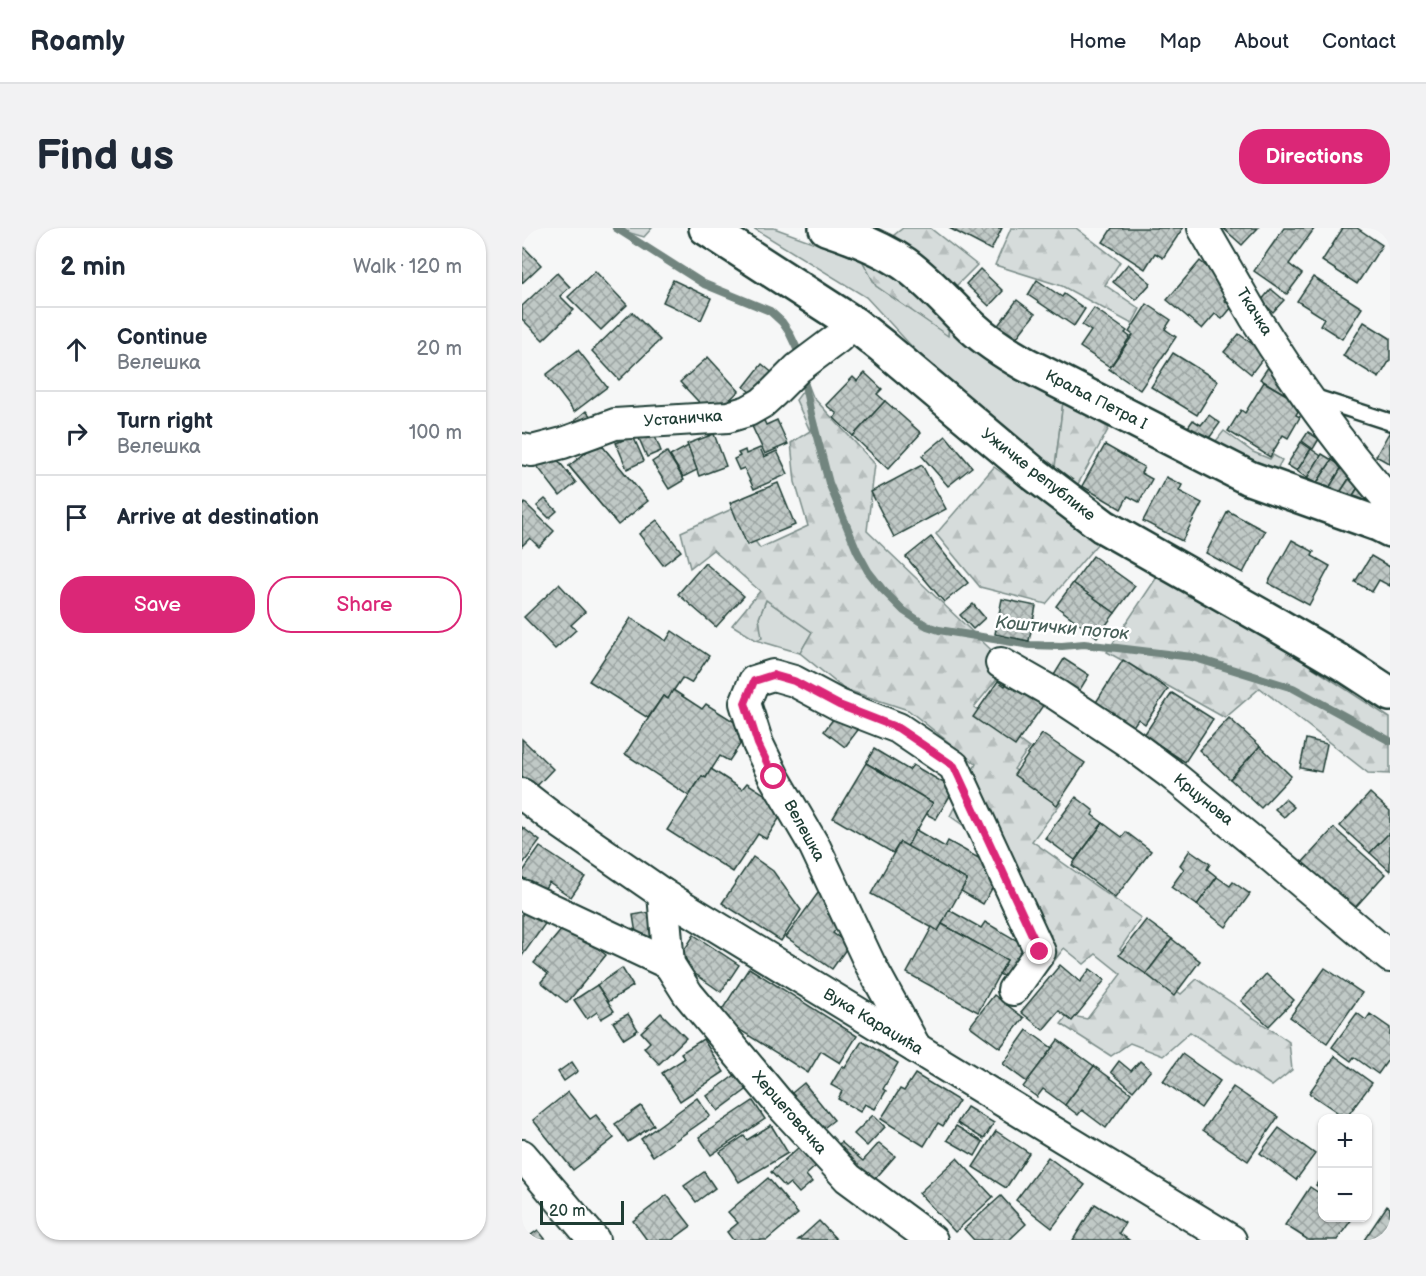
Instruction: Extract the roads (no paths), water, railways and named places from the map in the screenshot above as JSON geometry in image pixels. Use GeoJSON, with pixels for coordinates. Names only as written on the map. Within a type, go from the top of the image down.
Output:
{"type":"FeatureCollection","features":[{"type":"Feature","properties":{"kind":"main road","name":"Ужичке републике"},"geometry":{"type":"LineString","coordinates":[[706,228],[853,323],[1033,474],[1103,526],[1289,632],[1390,694]]}},
{"type":"Feature","properties":{"kind":"main road","name":"Краља Петра I"},"geometry":{"type":"LineString","coordinates":[[826,228],[865,242],[905,264],[997,348],[1024,364],[1250,478],[1390,530]]}},
{"type":"Feature","properties":{"kind":"street","name":"Ткачка"},"geometry":{"type":"LineString","coordinates":[[1203,228],[1255,317],[1307,395],[1366,474],[1390,502]]}},
{"type":"Feature","properties":{"kind":"street","name":"Устаничка"},"geometry":{"type":"LineString","coordinates":[[522,450],[532,451],[563,443],[615,424],[728,417],[748,411],[762,403],[853,323]]}},
{"type":"Feature","properties":{"kind":"street","name":"Крцунова"},"geometry":{"type":"LineString","coordinates":[[1001,663],[1057,695],[1128,742],[1262,849],[1390,957]]}},
{"type":"Feature","properties":{"kind":"street","name":"Велешка"},"geometry":{"type":"LineString","coordinates":[[916,1048],[870,964],[815,847],[774,777],[758,744],[745,703],[754,681],[773,675],[794,681],[839,705],[898,728],[954,766],[1040,952],[1013,990]]}},
{"type":"Feature","properties":{"kind":"street","name":"Вука Караџића"},"geometry":{"type":"LineString","coordinates":[[522,794],[663,894],[1231,1240]]}},
{"type":"Feature","properties":{"kind":"street","name":"Херцеговачка"},"geometry":{"type":"LineString","coordinates":[[663,894],[669,964],[688,994],[778,1102],[848,1178],[932,1240]]}},
{"type":"Feature","properties":{"kind":"street"},"geometry":{"type":"LineString","coordinates":[[522,895],[669,964]]}},
{"type":"Feature","properties":{"kind":"street"},"geometry":{"type":"LineString","coordinates":[[522,1155],[594,1240]]}},
{"type":"Feature","properties":{"kind":"lane"},"geometry":{"type":"LineString","coordinates":[[1307,395],[1390,422]]}},
{"type":"Feature","properties":{"kind":"waterway","name":"Коштички поток"},"geometry":{"type":"LineString","coordinates":[[616,228],[704,284],[770,311],[789,332],[800,360]]}},
{"type":"Feature","properties":{"kind":"waterway","name":"Коштички поток"},"geometry":{"type":"LineString","coordinates":[[802,372],[829,483],[857,551],[868,571],[882,589],[904,611],[927,626],[1030,645],[1084,644],[1192,657],[1293,688],[1390,741]]}}]}
